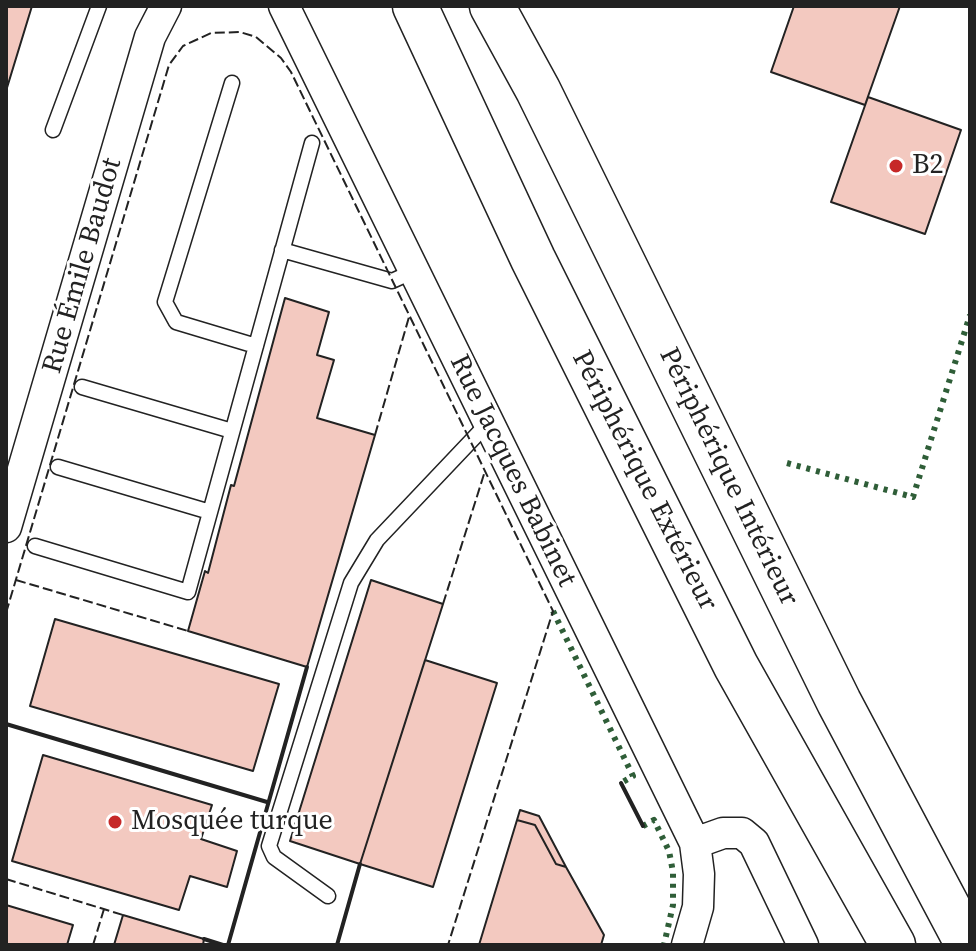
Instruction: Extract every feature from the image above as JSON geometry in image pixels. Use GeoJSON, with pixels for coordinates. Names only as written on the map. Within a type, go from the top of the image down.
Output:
{"type":"FeatureCollection","features":[{"type":"Feature","properties":{"kind":"highway","name":"Périphérique Extérieur"},"geometry":{"type":"LineString","coordinates":[[415,6],[533,259],[736,666],[893,945]]}},
{"type":"Feature","properties":{"kind":"highway","name":"Périphérique Intérieur"},"geometry":{"type":"LineString","coordinates":[[492,6],[538,90],[839,702],[968,945]]}},
{"type":"Feature","properties":{"kind":"highway"},"geometry":{"type":"LineString","coordinates":[[528,6],[538,90]]}},
{"type":"Feature","properties":{"kind":"street","name":"Rue Émile Baudot"},"geometry":{"type":"LineString","coordinates":[[6,527],[150,37],[166,6]]}},
{"type":"Feature","properties":{"kind":"street","name":"Rue Jacques Babinet"},"geometry":{"type":"LineString","coordinates":[[284,6],[695,843],[699,874],[698,907],[687,945]]}},
{"type":"Feature","properties":{"kind":"street"},"geometry":{"type":"LineString","coordinates":[[695,843],[723,833],[742,833],[754,843],[803,945]]}},
{"type":"Feature","properties":{"kind":"lane"},"geometry":{"type":"LineString","coordinates":[[53,130],[99,6]]}},
{"type":"Feature","properties":{"kind":"lane"},"geometry":{"type":"LineString","coordinates":[[232,83],[165,302],[176,322],[256,346]]}},
{"type":"Feature","properties":{"kind":"lane"},"geometry":{"type":"LineString","coordinates":[[35,546],[188,592],[312,143]]}},
{"type":"Feature","properties":{"kind":"lane"},"geometry":{"type":"LineString","coordinates":[[282,250],[392,281],[414,271]]}},
{"type":"Feature","properties":{"kind":"lane"},"geometry":{"type":"LineString","coordinates":[[82,387],[232,431]]}},
{"type":"Feature","properties":{"kind":"lane"},"geometry":{"type":"LineString","coordinates":[[328,896],[274,857],[269,846],[351,583],[377,540],[488,423]]}},
{"type":"Feature","properties":{"kind":"lane"},"geometry":{"type":"LineString","coordinates":[[58,467],[210,512]]}},
{"type":"Feature","properties":{"kind":"building"},"geometry":{"type":"Polygon","coordinates":[[[6,6],[32,6],[6,91],[6,6]]]}},
{"type":"Feature","properties":{"kind":"building"},"geometry":{"type":"Polygon","coordinates":[[[794,6],[900,6],[865,105],[771,72],[794,6]]]}},
{"type":"Feature","properties":{"kind":"building","name":"B2"},"geometry":{"type":"Polygon","coordinates":[[[868,97],[961,130],[925,234],[831,202],[868,97]]]}},
{"type":"Feature","properties":{"kind":"building"},"geometry":{"type":"Polygon","coordinates":[[[285,298],[329,312],[317,355],[334,360],[317,418],[375,435],[307,667],[188,631],[205,571],[208,573],[231,485],[234,486],[285,298]]]}},
{"type":"Feature","properties":{"kind":"building"},"geometry":{"type":"Polygon","coordinates":[[[371,580],[443,604],[360,864],[290,841],[371,580]]]}},
{"type":"Feature","properties":{"kind":"building"},"geometry":{"type":"Polygon","coordinates":[[[55,619],[279,684],[253,771],[30,706],[55,619]]]}},
{"type":"Feature","properties":{"kind":"building"},"geometry":{"type":"Polygon","coordinates":[[[425,660],[497,683],[433,887],[360,864],[425,660]]]}},
{"type":"Feature","properties":{"kind":"building","name":"Mosquée turque"},"geometry":{"type":"Polygon","coordinates":[[[43,755],[212,805],[201,839],[237,851],[227,887],[190,876],[179,910],[12,861],[43,755]]]}},
{"type":"Feature","properties":{"kind":"building"},"geometry":{"type":"Polygon","coordinates":[[[520,810],[539,816],[566,867],[556,864],[535,825],[517,820],[520,810]]]}},
{"type":"Feature","properties":{"kind":"building"},"geometry":{"type":"Polygon","coordinates":[[[517,820],[535,825],[556,864],[566,867],[604,935],[601,945],[479,945],[517,820]]]}},
{"type":"Feature","properties":{"kind":"building"},"geometry":{"type":"Polygon","coordinates":[[[6,905],[73,925],[67,945],[6,945],[6,905]]]}},
{"type":"Feature","properties":{"kind":"building"},"geometry":{"type":"Polygon","coordinates":[[[123,915],[204,939],[203,945],[114,945],[123,915]]]}},
{"type":"Feature","properties":{"kind":"hedge"},"geometry":{"type":"LineString","coordinates":[[787,463],[913,497],[970,315]]}},
{"type":"Feature","properties":{"kind":"hedge"},"geometry":{"type":"LineString","coordinates":[[553,611],[633,776],[621,783]]}},
{"type":"Feature","properties":{"kind":"hedge"},"geometry":{"type":"LineString","coordinates":[[643,826],[654,820],[669,851],[673,872],[673,905],[664,945]]}},
{"type":"Feature","properties":{"kind":"fence"},"geometry":{"type":"LineString","coordinates":[[6,613],[169,65],[183,46],[211,33],[240,32],[256,37],[281,58],[291,72],[553,611],[448,945]]}},
{"type":"Feature","properties":{"kind":"fence"},"geometry":{"type":"LineString","coordinates":[[375,435],[409,317]]}},
{"type":"Feature","properties":{"kind":"fence"},"geometry":{"type":"LineString","coordinates":[[443,604],[485,471]]}},
{"type":"Feature","properties":{"kind":"fence"},"geometry":{"type":"LineString","coordinates":[[16,580],[188,631]]}},
{"type":"Feature","properties":{"kind":"fence"},"geometry":{"type":"LineString","coordinates":[[6,879],[123,915]]}},
{"type":"Feature","properties":{"kind":"fence"},"geometry":{"type":"LineString","coordinates":[[93,945],[104,909]]}},
{"type":"Feature","properties":{"kind":"wall"},"geometry":{"type":"LineString","coordinates":[[228,945],[307,667]]}},
{"type":"Feature","properties":{"kind":"wall"},"geometry":{"type":"LineString","coordinates":[[6,724],[267,802]]}},
{"type":"Feature","properties":{"kind":"wall"},"geometry":{"type":"LineString","coordinates":[[621,783],[643,826]]}},
{"type":"Feature","properties":{"kind":"wall"},"geometry":{"type":"LineString","coordinates":[[337,945],[360,864]]}},
{"type":"Feature","properties":{"kind":"wall"},"geometry":{"type":"LineString","coordinates":[[204,939],[223,945]]}},
{"type":"Feature","properties":{"kind":"place","name":"B2"},"geometry":{"type":"Point","coordinates":[896,166]}},
{"type":"Feature","properties":{"kind":"place","name":"Mosquée turque"},"geometry":{"type":"Point","coordinates":[115,822]}}]}
